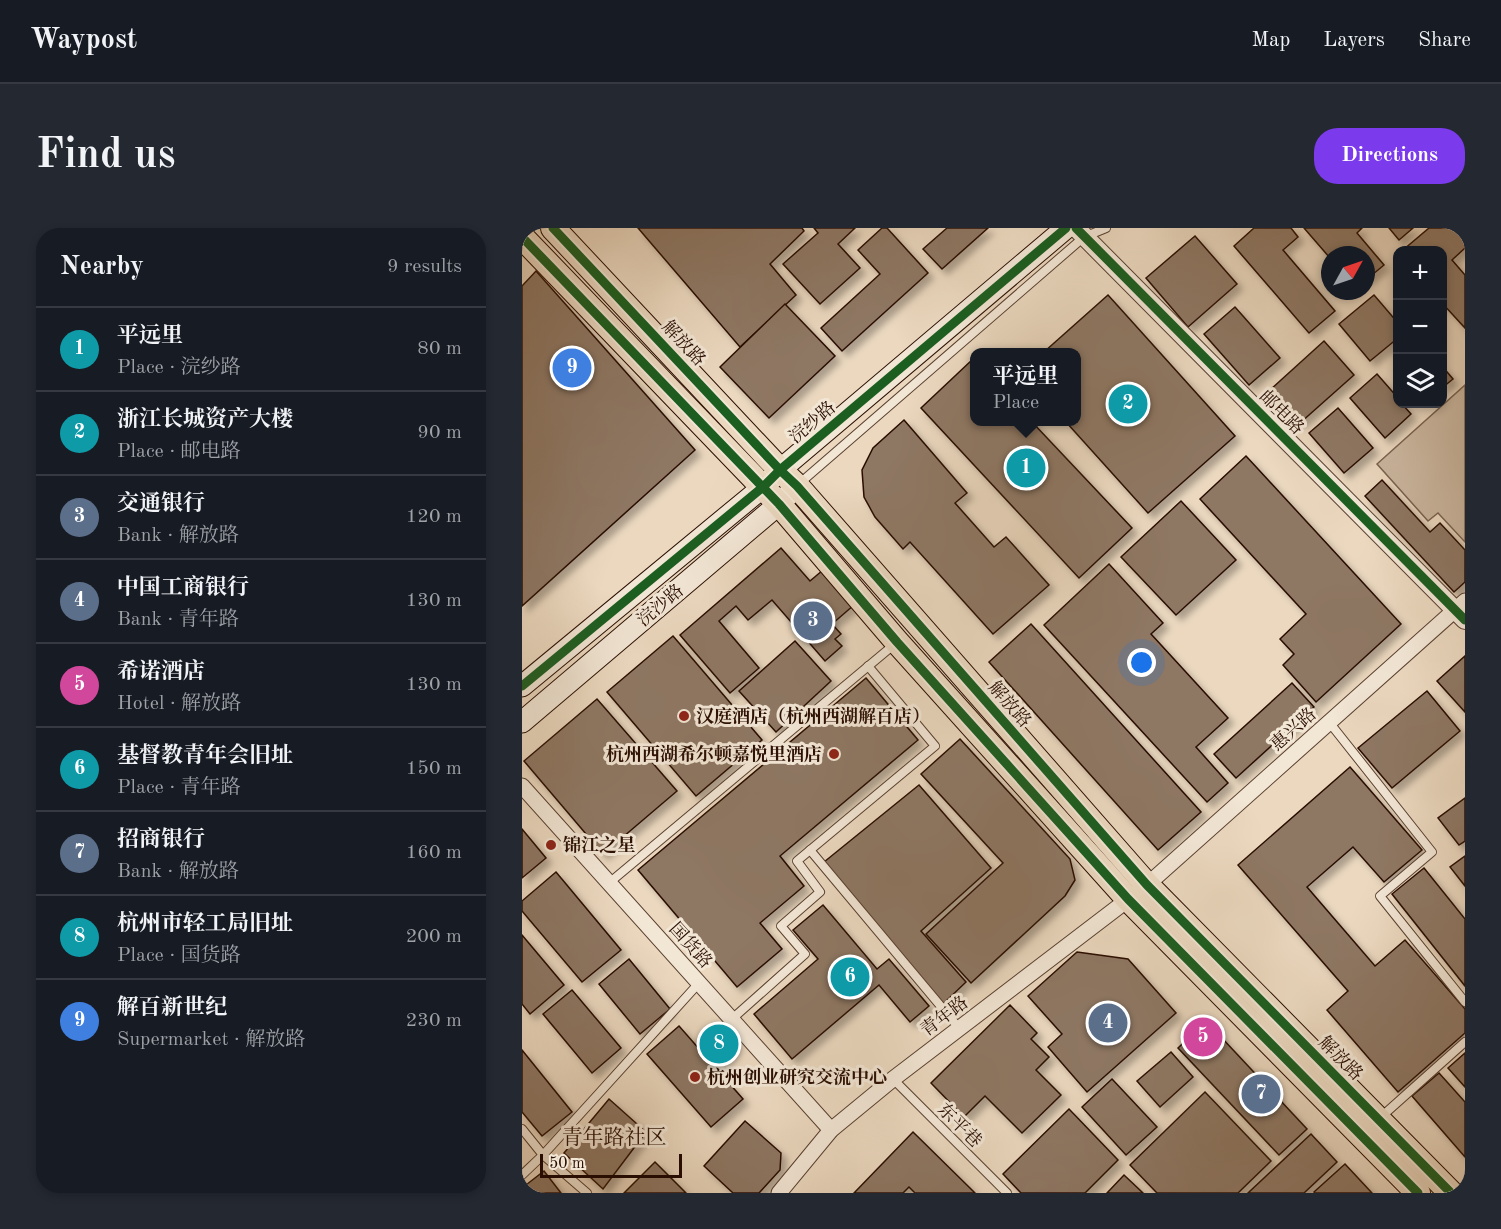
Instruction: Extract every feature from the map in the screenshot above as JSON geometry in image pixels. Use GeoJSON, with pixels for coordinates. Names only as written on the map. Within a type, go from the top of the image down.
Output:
{"type":"FeatureCollection","features":[{"type":"Feature","properties":{"kind":"main road","name":"解放路"},"geometry":{"type":"LineString","coordinates":[[554,228],[1137,892],[1378,1119],[1451,1193]]}},
{"type":"Feature","properties":{"kind":"main road","name":"浣纱路"},"geometry":{"type":"LineString","coordinates":[[522,686],[780,487],[1075,231]]}},
{"type":"Feature","properties":{"kind":"main road","name":"解放路"},"geometry":{"type":"LineString","coordinates":[[524,243],[780,487],[897,642],[1137,892],[1418,1193]]}},
{"type":"Feature","properties":{"kind":"main road","name":"浣沙路"},"geometry":{"type":"LineString","coordinates":[[522,722],[780,487]]}},
{"type":"Feature","properties":{"kind":"street"},"geometry":{"type":"LineString","coordinates":[[524,243],[554,228]]}},
{"type":"Feature","properties":{"kind":"street","name":"邮电路"},"geometry":{"type":"LineString","coordinates":[[1075,231],[1462,610]]}},
{"type":"Feature","properties":{"kind":"street","name":"惠兴路"},"geometry":{"type":"LineString","coordinates":[[1137,892],[1329,722],[1462,610]]}},
{"type":"Feature","properties":{"kind":"street","name":"国货路"},"geometry":{"type":"LineString","coordinates":[[522,786],[831,1130]]}},
{"type":"Feature","properties":{"kind":"street","name":"青年路"},"geometry":{"type":"LineString","coordinates":[[779,1193],[831,1130],[892,1079],[1137,892]]}},
{"type":"Feature","properties":{"kind":"lane"},"geometry":{"type":"LineString","coordinates":[[1075,231],[1106,228]]}},
{"type":"Feature","properties":{"kind":"lane"},"geometry":{"type":"LineString","coordinates":[[609,883],[897,642]]}},
{"type":"Feature","properties":{"kind":"lane"},"geometry":{"type":"LineString","coordinates":[[732,1019],[805,954],[781,926],[820,892],[797,861],[935,746],[868,666]]}},
{"type":"Feature","properties":{"kind":"lane"},"geometry":{"type":"LineString","coordinates":[[1329,722],[1432,852],[1380,896],[1465,1002]]}},
{"type":"Feature","properties":{"kind":"lane"},"geometry":{"type":"LineString","coordinates":[[810,850],[959,1028]]}},
{"type":"Feature","properties":{"kind":"lane"},"geometry":{"type":"LineString","coordinates":[[522,1175],[543,1155],[699,983]]}},
{"type":"Feature","properties":{"kind":"lane"},"geometry":{"type":"LineString","coordinates":[[1378,1119],[1465,1042]]}},
{"type":"Feature","properties":{"kind":"lane","name":"东平巷"},"geometry":{"type":"LineString","coordinates":[[892,1079],[1007,1193]]}},
{"type":"Feature","properties":{"kind":"lane"},"geometry":{"type":"LineString","coordinates":[[522,1129],[543,1155],[587,1193]]}},
{"type":"Feature","properties":{"kind":"shaded area"},"geometry":{"type":"Polygon","coordinates":[[[1465,385],[1465,542],[1438,513],[1428,521],[1377,464],[1439,408],[1447,408],[1447,401],[1465,385]]]}},
{"type":"Feature","properties":{"kind":"building"},"geometry":{"type":"Polygon","coordinates":[[[638,228],[802,228],[804,231],[770,264],[796,295],[740,347],[638,228]]]}},
{"type":"Feature","properties":{"kind":"building"},"geometry":{"type":"Polygon","coordinates":[[[814,228],[855,228],[838,244],[860,268],[820,304],[783,264],[818,233],[814,228]]]}},
{"type":"Feature","properties":{"kind":"building"},"geometry":{"type":"Polygon","coordinates":[[[882,228],[887,228],[928,273],[842,351],[821,328],[880,274],[858,250],[882,228]]]}},
{"type":"Feature","properties":{"kind":"building"},"geometry":{"type":"Polygon","coordinates":[[[947,228],[988,228],[942,269],[923,249],[947,228]]]}},
{"type":"Feature","properties":{"kind":"building"},"geometry":{"type":"Polygon","coordinates":[[[1254,228],[1291,228],[1298,237],[1283,250],[1321,295],[1321,300],[1326,300],[1335,311],[1309,333],[1234,246],[1254,228]]]}},
{"type":"Feature","properties":{"kind":"building"},"geometry":{"type":"Polygon","coordinates":[[[1304,228],[1362,228],[1357,233],[1368,246],[1321,246],[1304,228]]]}},
{"type":"Feature","properties":{"kind":"building"},"geometry":{"type":"Polygon","coordinates":[[[1389,228],[1413,228],[1399,240],[1389,228]]]}},
{"type":"Feature","properties":{"kind":"building"},"geometry":{"type":"Polygon","coordinates":[[[1429,228],[1461,228],[1465,233],[1465,248],[1452,260],[1465,275],[1465,328],[1447,308],[1447,246],[1408,246],[1429,228]]]}},
{"type":"Feature","properties":{"kind":"building"},"geometry":{"type":"Polygon","coordinates":[[[1195,236],[1237,284],[1188,327],[1146,278],[1195,236]]]}},
{"type":"Feature","properties":{"kind":"building"},"geometry":{"type":"Polygon","coordinates":[[[1375,254],[1384,265],[1375,272],[1375,254]]]}},
{"type":"Feature","properties":{"kind":"building"},"geometry":{"type":"Polygon","coordinates":[[[536,271],[695,450],[522,606],[522,286],[536,271]]]}},
{"type":"Feature","properties":{"kind":"building"},"geometry":{"type":"Polygon","coordinates":[[[1108,295],[1235,436],[1148,513],[1070,426],[1081,426],[1081,348],[1048,348],[1108,295]]]}},
{"type":"Feature","properties":{"kind":"building"},"geometry":{"type":"Polygon","coordinates":[[[1375,296],[1393,317],[1393,342],[1370,361],[1339,324],[1368,300],[1375,300],[1375,296]]]}},
{"type":"Feature","properties":{"kind":"building"},"geometry":{"type":"Polygon","coordinates":[[[785,304],[835,356],[769,418],[720,367],[785,304]]]}},
{"type":"Feature","properties":{"kind":"building"},"geometry":{"type":"Polygon","coordinates":[[[1235,307],[1280,358],[1249,385],[1204,334],[1235,307]]]}},
{"type":"Feature","properties":{"kind":"building"},"geometry":{"type":"Polygon","coordinates":[[[1324,341],[1354,375],[1300,423],[1270,390],[1324,341]]]}},
{"type":"Feature","properties":{"kind":"building"},"geometry":{"type":"Polygon","coordinates":[[[970,362],[970,426],[1036,426],[1132,528],[1079,578],[921,408],[970,362]]]}},
{"type":"Feature","properties":{"kind":"building"},"geometry":{"type":"Polygon","coordinates":[[[1447,372],[1453,379],[1447,384],[1447,372]]]}},
{"type":"Feature","properties":{"kind":"building"},"geometry":{"type":"Polygon","coordinates":[[[1377,374],[1393,392],[1393,408],[1406,408],[1411,414],[1385,438],[1350,398],[1377,374]]]}},
{"type":"Feature","properties":{"kind":"building"},"geometry":{"type":"Polygon","coordinates":[[[1338,408],[1373,448],[1344,473],[1309,433],[1338,408]]]}},
{"type":"Feature","properties":{"kind":"building"},"geometry":{"type":"Polygon","coordinates":[[[904,420],[967,493],[955,503],[994,547],[1006,537],[1049,585],[993,634],[910,542],[903,549],[875,517],[864,497],[862,470],[873,448],[904,420]]]}},
{"type":"Feature","properties":{"kind":"building"},"geometry":{"type":"Polygon","coordinates":[[[1246,456],[1401,624],[1316,702],[1283,665],[1294,654],[1280,639],[1306,614],[1200,499],[1246,456]]]}},
{"type":"Feature","properties":{"kind":"building"},"geometry":{"type":"Polygon","coordinates":[[[1382,480],[1430,532],[1440,523],[1465,550],[1465,582],[1454,592],[1365,496],[1382,480]]]}},
{"type":"Feature","properties":{"kind":"building"},"geometry":{"type":"Polygon","coordinates":[[[1181,501],[1236,560],[1176,615],[1121,557],[1181,501]]]}},
{"type":"Feature","properties":{"kind":"building"},"geometry":{"type":"Polygon","coordinates":[[[781,548],[810,581],[823,570],[854,605],[832,624],[841,634],[835,639],[842,646],[825,661],[772,600],[748,620],[736,606],[719,621],[759,668],[730,693],[680,635],[781,548]]]}},
{"type":"Feature","properties":{"kind":"building"},"geometry":{"type":"Polygon","coordinates":[[[1109,564],[1163,623],[1151,634],[1228,718],[1196,747],[1228,783],[1207,802],[1044,625],[1109,564]]]}},
{"type":"Feature","properties":{"kind":"building"},"geometry":{"type":"Polygon","coordinates":[[[1031,624],[1201,812],[1158,850],[989,662],[1031,624]]]}},
{"type":"Feature","properties":{"kind":"building","name":"汉庭酒店（杭州西湖解百店）"},"geometry":{"type":"Polygon","coordinates":[[[673,636],[762,740],[696,796],[607,692],[673,636]]]}},
{"type":"Feature","properties":{"kind":"building"},"geometry":{"type":"Polygon","coordinates":[[[795,641],[831,681],[776,732],[739,691],[795,641]]]}},
{"type":"Feature","properties":{"kind":"building"},"geometry":{"type":"Polygon","coordinates":[[[1465,656],[1465,712],[1437,681],[1465,656]]]}},
{"type":"Feature","properties":{"kind":"building"},"geometry":{"type":"Polygon","coordinates":[[[866,678],[918,740],[780,856],[804,886],[760,923],[782,949],[737,987],[638,870],[866,678]]]}},
{"type":"Feature","properties":{"kind":"building"},"geometry":{"type":"Polygon","coordinates":[[[1292,683],[1314,707],[1236,778],[1214,754],[1292,683]]]}},
{"type":"Feature","properties":{"kind":"building"},"geometry":{"type":"Polygon","coordinates":[[[1427,691],[1460,731],[1392,788],[1358,748],[1427,691]]]}},
{"type":"Feature","properties":{"kind":"building"},"geometry":{"type":"Polygon","coordinates":[[[597,699],[677,791],[603,854],[524,761],[597,699]]]}},
{"type":"Feature","properties":{"kind":"building"},"geometry":{"type":"Polygon","coordinates":[[[960,739],[1070,859],[1075,880],[1065,896],[971,983],[926,934],[1003,863],[921,774],[960,739]]]}},
{"type":"Feature","properties":{"kind":"building"},"geometry":{"type":"Polygon","coordinates":[[[1350,767],[1422,850],[1384,882],[1353,847],[1307,887],[1375,966],[1405,940],[1465,1009],[1465,1033],[1398,1092],[1327,1010],[1348,991],[1238,865],[1350,767]]]}},
{"type":"Feature","properties":{"kind":"building"},"geometry":{"type":"Polygon","coordinates":[[[919,785],[991,868],[921,931],[966,982],[943,1004],[824,862],[919,785]]]}},
{"type":"Feature","properties":{"kind":"building"},"geometry":{"type":"Polygon","coordinates":[[[1465,798],[1465,841],[1459,845],[1438,818],[1465,798]]]}},
{"type":"Feature","properties":{"kind":"building"},"geometry":{"type":"Polygon","coordinates":[[[522,829],[546,858],[522,878],[522,829]]]}},
{"type":"Feature","properties":{"kind":"building"},"geometry":{"type":"Polygon","coordinates":[[[1465,856],[1465,886],[1450,867],[1465,856]]]}},
{"type":"Feature","properties":{"kind":"building"},"geometry":{"type":"Polygon","coordinates":[[[1424,868],[1465,919],[1465,986],[1392,894],[1424,868]]]}},
{"type":"Feature","properties":{"kind":"building"},"geometry":{"type":"Polygon","coordinates":[[[556,872],[621,950],[582,982],[522,911],[522,901],[556,872]]]}},
{"type":"Feature","properties":{"kind":"building"},"geometry":{"type":"Polygon","coordinates":[[[823,905],[877,969],[889,959],[929,1006],[910,1022],[879,985],[792,1059],[754,1014],[818,959],[793,930],[823,905]]]}},
{"type":"Feature","properties":{"kind":"building"},"geometry":{"type":"Polygon","coordinates":[[[522,935],[564,985],[530,1014],[522,1004],[522,935]]]}},
{"type":"Feature","properties":{"kind":"building"},"geometry":{"type":"Polygon","coordinates":[[[1077,952],[1128,959],[1176,1013],[1087,1092],[1048,1047],[1062,1034],[1028,996],[1077,952]]]}},
{"type":"Feature","properties":{"kind":"building"},"geometry":{"type":"Polygon","coordinates":[[[629,959],[670,1009],[640,1034],[599,984],[629,959]]]}},
{"type":"Feature","properties":{"kind":"building"},"geometry":{"type":"Polygon","coordinates":[[[572,990],[621,1048],[592,1073],[543,1014],[572,990]]]}},
{"type":"Feature","properties":{"kind":"building"},"geometry":{"type":"Polygon","coordinates":[[[1010,1005],[1037,1033],[1031,1039],[1049,1057],[1036,1070],[1061,1095],[1022,1133],[985,1096],[964,1117],[931,1083],[1010,1005]]]}},
{"type":"Feature","properties":{"kind":"building"},"geometry":{"type":"Polygon","coordinates":[[[1206,1021],[1307,1129],[1279,1155],[1178,1048],[1206,1021]]]}},
{"type":"Feature","properties":{"kind":"building","name":"杭州创业研究交流中心"},"geometry":{"type":"Polygon","coordinates":[[[679,1026],[743,1099],[711,1127],[647,1054],[679,1026]]]}},
{"type":"Feature","properties":{"kind":"building"},"geometry":{"type":"Polygon","coordinates":[[[522,1050],[572,1112],[542,1136],[522,1112],[522,1050]]]}},
{"type":"Feature","properties":{"kind":"building"},"geometry":{"type":"Polygon","coordinates":[[[1171,1052],[1193,1077],[1160,1107],[1137,1081],[1171,1052]]]}},
{"type":"Feature","properties":{"kind":"building"},"geometry":{"type":"Polygon","coordinates":[[[1465,1053],[1465,1087],[1448,1068],[1465,1053]]]}},
{"type":"Feature","properties":{"kind":"building"},"geometry":{"type":"Polygon","coordinates":[[[1439,1073],[1465,1102],[1465,1157],[1412,1096],[1439,1073]]]}},
{"type":"Feature","properties":{"kind":"building"},"geometry":{"type":"Polygon","coordinates":[[[1112,1079],[1157,1127],[1126,1155],[1082,1107],[1112,1079]]]}},
{"type":"Feature","properties":{"kind":"building"},"geometry":{"type":"Polygon","coordinates":[[[1205,1092],[1271,1161],[1238,1193],[1157,1193],[1130,1165],[1205,1092]]]}},
{"type":"Feature","properties":{"kind":"building"},"geometry":{"type":"Polygon","coordinates":[[[609,1099],[646,1132],[603,1189],[564,1153],[609,1099]]]}},
{"type":"Feature","properties":{"kind":"building"},"geometry":{"type":"Polygon","coordinates":[[[1069,1109],[1118,1160],[1085,1193],[1021,1193],[1003,1174],[1069,1109]]]}},
{"type":"Feature","properties":{"kind":"building"},"geometry":{"type":"Polygon","coordinates":[[[745,1121],[781,1153],[780,1170],[759,1193],[733,1193],[704,1166],[745,1121]]]}},
{"type":"Feature","properties":{"kind":"building"},"geometry":{"type":"Polygon","coordinates":[[[913,1132],[975,1193],[915,1193],[909,1187],[903,1193],[854,1193],[913,1132]]]}},
{"type":"Feature","properties":{"kind":"building"},"geometry":{"type":"Polygon","coordinates":[[[1311,1134],[1337,1162],[1304,1193],[1248,1193],[1311,1134]]]}},
{"type":"Feature","properties":{"kind":"building"},"geometry":{"type":"Polygon","coordinates":[[[655,1162],[686,1193],[624,1193],[655,1162]]]}},
{"type":"Feature","properties":{"kind":"building"},"geometry":{"type":"Polygon","coordinates":[[[1345,1164],[1372,1193],[1314,1192],[1345,1164]]]}},
{"type":"Feature","properties":{"kind":"building"},"geometry":{"type":"Polygon","coordinates":[[[544,1171],[561,1193],[522,1193],[522,1188],[544,1171]]]}},
{"type":"Feature","properties":{"kind":"building"},"geometry":{"type":"Polygon","coordinates":[[[1124,1175],[1143,1193],[1107,1193],[1124,1175]]]}},
{"type":"Feature","properties":{"kind":"cycle path"},"geometry":{"type":"LineString","coordinates":[[553,228],[797,486],[1147,885],[1451,1193]]}},
{"type":"Feature","properties":{"kind":"cycle path"},"geometry":{"type":"LineString","coordinates":[[522,686],[763,487],[780,470],[1066,228]]}},
{"type":"Feature","properties":{"kind":"cycle path"},"geometry":{"type":"LineString","coordinates":[[1076,228],[1465,620]]}},
{"type":"Feature","properties":{"kind":"cycle path"},"geometry":{"type":"LineString","coordinates":[[522,237],[779,504],[897,642],[1128,899],[1418,1193]]}},
{"type":"Feature","properties":{"kind":"place","name":"解百新世纪"},"geometry":{"type":"Point","coordinates":[572,368]}},
{"type":"Feature","properties":{"kind":"place","name":"浙江长城资产大楼"},"geometry":{"type":"Point","coordinates":[1128,404]}},
{"type":"Feature","properties":{"kind":"place","name":"平远里"},"geometry":{"type":"Point","coordinates":[1026,468]}},
{"type":"Feature","properties":{"kind":"place","name":"交通银行"},"geometry":{"type":"Point","coordinates":[813,621]}},
{"type":"Feature","properties":{"kind":"place","name":"汉庭酒店（杭州西湖解百店）"},"geometry":{"type":"Point","coordinates":[684,716]}},
{"type":"Feature","properties":{"kind":"place","name":"杭州西湖希尔顿嘉悦里酒店"},"geometry":{"type":"Point","coordinates":[834,754]}},
{"type":"Feature","properties":{"kind":"place","name":"锦江之星"},"geometry":{"type":"Point","coordinates":[551,845]}},
{"type":"Feature","properties":{"kind":"place","name":"基督教青年会旧址"},"geometry":{"type":"Point","coordinates":[850,977]}},
{"type":"Feature","properties":{"kind":"place","name":"中国工商银行"},"geometry":{"type":"Point","coordinates":[1108,1023]}},
{"type":"Feature","properties":{"kind":"place","name":"希诺酒店"},"geometry":{"type":"Point","coordinates":[1203,1037]}},
{"type":"Feature","properties":{"kind":"place","name":"杭州市轻工局旧址"},"geometry":{"type":"Point","coordinates":[719,1044]}},
{"type":"Feature","properties":{"kind":"place","name":"杭州创业研究交流中心"},"geometry":{"type":"Point","coordinates":[695,1077]}},
{"type":"Feature","properties":{"kind":"place","name":"招商银行"},"geometry":{"type":"Point","coordinates":[1261,1094]}},
{"type":"Feature","properties":{"kind":"district","name":"青年路社区"},"geometry":{"type":"Point","coordinates":[614,1137]}}]}
